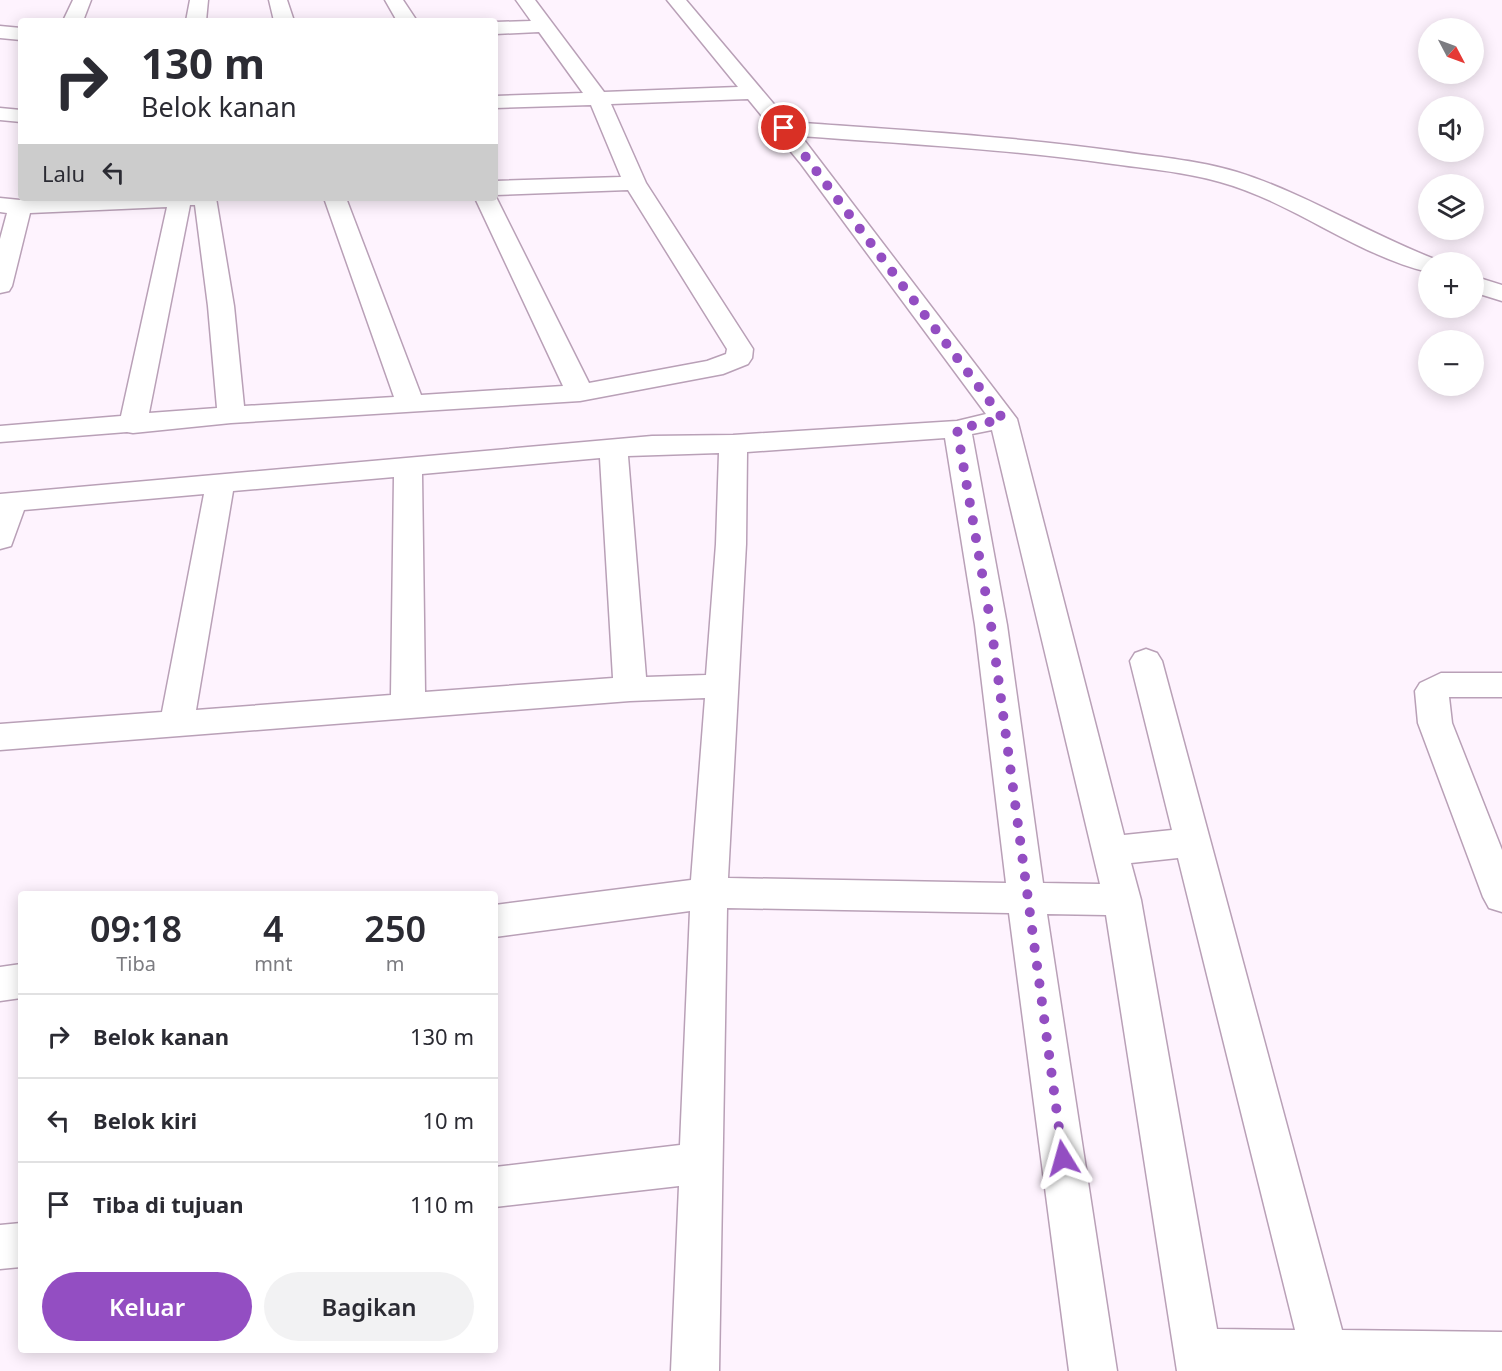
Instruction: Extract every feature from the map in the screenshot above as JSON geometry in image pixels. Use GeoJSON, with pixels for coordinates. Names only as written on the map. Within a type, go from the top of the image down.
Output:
{"type":"FeatureCollection","features":[{"type":"Feature","properties":{"kind":"street"},"geometry":{"type":"LineString","coordinates":[[74,18],[82,0]]}},
{"type":"Feature","properties":{"kind":"street"},"geometry":{"type":"LineString","coordinates":[[196,18],[199,0]]}},
{"type":"Feature","properties":{"kind":"street"},"geometry":{"type":"LineString","coordinates":[[278,0],[283,18]]}},
{"type":"Feature","properties":{"kind":"street"},"geometry":{"type":"LineString","coordinates":[[394,0],[405,18]]}},
{"type":"Feature","properties":{"kind":"street"},"geometry":{"type":"LineString","coordinates":[[0,434],[133,425],[231,415],[580,393],[714,368],[739,358],[740,349],[635,183],[598,98],[542,26],[525,0]]}},
{"type":"Feature","properties":{"kind":"street"},"geometry":{"type":"LineString","coordinates":[[676,0],[752,93],[784,128],[1003,419],[1122,900],[1199,1361],[1327,1362],[1502,1355]]}},
{"type":"Feature","properties":{"kind":"street"},"geometry":{"type":"LineString","coordinates":[[498,28],[542,26]]}},
{"type":"Feature","properties":{"kind":"street"},"geometry":{"type":"LineString","coordinates":[[0,32],[18,34]]}},
{"type":"Feature","properties":{"kind":"street"},"geometry":{"type":"LineString","coordinates":[[498,102],[752,93]]}},
{"type":"Feature","properties":{"kind":"street"},"geometry":{"type":"LineString","coordinates":[[0,114],[18,116]]}},
{"type":"Feature","properties":{"kind":"street"},"geometry":{"type":"LineString","coordinates":[[784,128],[1046,148],[1190,168],[1229,177],[1278,196],[1382,247],[1418,261]]}},
{"type":"Feature","properties":{"kind":"street"},"geometry":{"type":"LineString","coordinates":[[498,188],[635,183]]}},
{"type":"Feature","properties":{"kind":"street"},"geometry":{"type":"LineString","coordinates":[[0,286],[10,206],[116,201]]}},
{"type":"Feature","properties":{"kind":"street"},"geometry":{"type":"LineString","coordinates":[[133,425],[178,201]]}},
{"type":"Feature","properties":{"kind":"street"},"geometry":{"type":"LineString","coordinates":[[205,201],[221,306],[231,415]]}},
{"type":"Feature","properties":{"kind":"street"},"geometry":{"type":"LineString","coordinates":[[336,201],[411,405]]}},
{"type":"Feature","properties":{"kind":"street"},"geometry":{"type":"LineString","coordinates":[[487,201],[580,393]]}},
{"type":"Feature","properties":{"kind":"street"},"geometry":{"type":"LineString","coordinates":[[1484,287],[1502,294]]}},
{"type":"Feature","properties":{"kind":"street"},"geometry":{"type":"LineString","coordinates":[[0,538],[6,502],[652,445],[733,444],[957,429],[1003,419]]}},
{"type":"Feature","properties":{"kind":"street"},"geometry":{"type":"LineString","coordinates":[[957,429],[991,625],[1026,898],[1093,1371]]}},
{"type":"Feature","properties":{"kind":"street"},"geometry":{"type":"LineString","coordinates":[[695,1371],[709,893],[731,544],[733,444]]}},
{"type":"Feature","properties":{"kind":"street"},"geometry":{"type":"LineString","coordinates":[[613,449],[630,689]]}},
{"type":"Feature","properties":{"kind":"street"},"geometry":{"type":"LineString","coordinates":[[408,467],[408,706]]}},
{"type":"Feature","properties":{"kind":"street"},"geometry":{"type":"LineString","coordinates":[[177,723],[220,483]]}},
{"type":"Feature","properties":{"kind":"street"},"geometry":{"type":"LineString","coordinates":[[1146,661],[1327,1362]]}},
{"type":"Feature","properties":{"kind":"street"},"geometry":{"type":"LineString","coordinates":[[1502,685],[1441,685],[1432,691],[1435,723],[1502,897]]}},
{"type":"Feature","properties":{"kind":"street"},"geometry":{"type":"LineString","coordinates":[[0,737],[630,689],[721,686]]}},
{"type":"Feature","properties":{"kind":"street"},"geometry":{"type":"LineString","coordinates":[[1111,851],[1194,842]]}},
{"type":"Feature","properties":{"kind":"street"},"geometry":{"type":"LineString","coordinates":[[498,921],[709,893],[1122,900]]}},
{"type":"Feature","properties":{"kind":"street"},"geometry":{"type":"LineString","coordinates":[[0,984],[18,981]]}},
{"type":"Feature","properties":{"kind":"street"},"geometry":{"type":"LineString","coordinates":[[498,1187],[700,1163]]}},
{"type":"Feature","properties":{"kind":"street"},"geometry":{"type":"LineString","coordinates":[[0,1247],[18,1245]]}},
{"type":"Feature","properties":{"kind":"route"},"geometry":{"type":"LineString","coordinates":[[784,128],[837,195],[1003,419],[957,429],[991,625],[1026,898],[1063,1158]]}}]}
